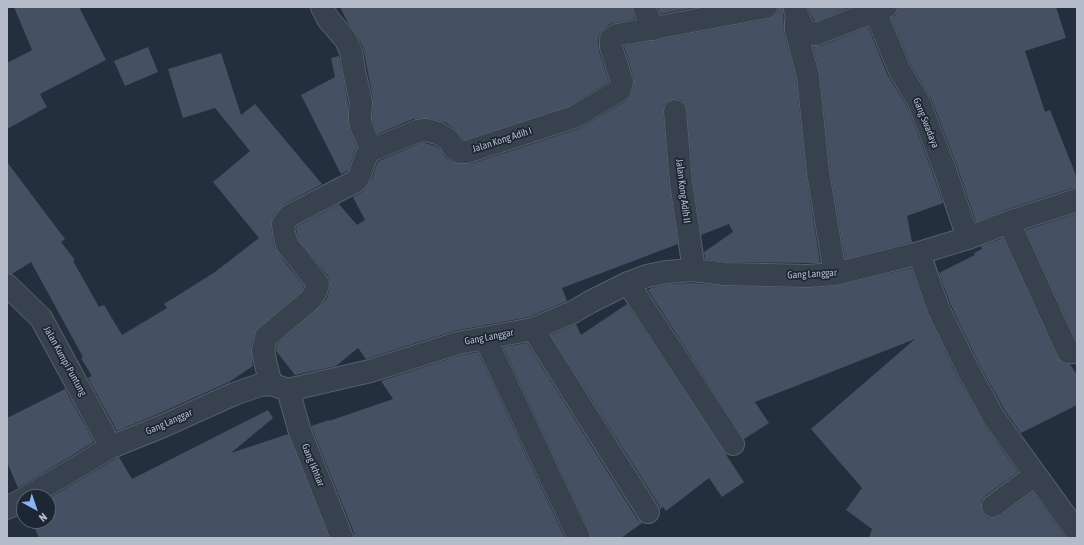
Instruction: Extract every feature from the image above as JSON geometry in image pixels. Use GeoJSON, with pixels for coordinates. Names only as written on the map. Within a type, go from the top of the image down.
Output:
{"type":"FeatureCollection","features":[{"type":"Feature","properties":{"kind":"street"},"geometry":{"type":"LineString","coordinates":[[280,387],[266,365],[263,351],[266,337],[310,300],[316,291],[318,284],[287,245],[283,224],[289,216],[356,181],[360,175],[366,156],[372,150],[361,126],[361,102],[346,40],[328,19],[322,7]]}},
{"type":"Feature","properties":{"kind":"street"},"geometry":{"type":"LineString","coordinates":[[644,7],[653,28]]}},
{"type":"Feature","properties":{"kind":"street","name":"Jalan Kong Adih I"},"geometry":{"type":"LineString","coordinates":[[372,150],[418,131],[426,130],[438,133],[449,140],[453,147],[460,152],[466,152],[574,117],[620,90],[622,82],[611,47],[611,39],[617,35],[766,7]]}},
{"type":"Feature","properties":{"kind":"street"},"geometry":{"type":"LineString","coordinates":[[795,11],[802,26],[807,31],[816,34],[882,8]]}},
{"type":"Feature","properties":{"kind":"street","name":"Gang Swadaya"},"geometry":{"type":"LineString","coordinates":[[882,8],[900,71],[919,102],[945,170],[968,238]]}},
{"type":"Feature","properties":{"kind":"street"},"geometry":{"type":"LineString","coordinates":[[795,11],[796,30],[808,76],[818,172],[835,274]]}},
{"type":"Feature","properties":{"kind":"street","name":"Jalan Kong Adih II"},"geometry":{"type":"LineString","coordinates":[[675,111],[680,182],[694,270]]}},
{"type":"Feature","properties":{"kind":"street","name":"Gang Langgar"},"geometry":{"type":"LineString","coordinates":[[40,489],[111,447],[163,426],[234,394],[260,385],[280,387],[370,371],[458,343],[533,329],[573,312],[628,283],[647,276],[666,272],[694,270],[725,274],[808,276],[835,274],[919,253],[968,238],[1009,222],[1077,200]]}},
{"type":"Feature","properties":{"kind":"street"},"geometry":{"type":"LineString","coordinates":[[1009,222],[1068,352],[1077,352]]}},
{"type":"Feature","properties":{"kind":"street"},"geometry":{"type":"LineString","coordinates":[[919,253],[938,308],[967,368],[993,416],[1077,532]]}},
{"type":"Feature","properties":{"kind":"street"},"geometry":{"type":"LineString","coordinates":[[628,283],[733,444]]}},
{"type":"Feature","properties":{"kind":"street","name":"Jalan Kumpi Puntung"},"geometry":{"type":"LineString","coordinates":[[7,285],[41,318],[111,447]]}},
{"type":"Feature","properties":{"kind":"street"},"geometry":{"type":"LineString","coordinates":[[533,329],[648,512]]}},
{"type":"Feature","properties":{"kind":"street"},"geometry":{"type":"LineString","coordinates":[[485,338],[579,538]]}},
{"type":"Feature","properties":{"kind":"street","name":"Gang Ikhtiar"},"geometry":{"type":"LineString","coordinates":[[280,387],[300,432],[342,538]]}},
{"type":"Feature","properties":{"kind":"street"},"geometry":{"type":"LineString","coordinates":[[993,506],[1035,475]]}},
{"type":"Feature","properties":{"kind":"building"},"geometry":{"type":"Polygon","coordinates":[[[14,7],[79,7],[106,60],[40,94],[47,107],[7,129],[7,63],[32,50],[14,7]]]}},
{"type":"Feature","properties":{"kind":"building"},"geometry":{"type":"Polygon","coordinates":[[[340,7],[632,7],[635,19],[610,24],[600,33],[598,39],[599,51],[609,82],[569,106],[464,140],[456,130],[445,122],[429,118],[413,119],[378,134],[372,120],[373,99],[363,47],[340,7]]]}},
{"type":"Feature","properties":{"kind":"building"},"geometry":{"type":"Polygon","coordinates":[[[658,7],[698,7],[660,14],[658,7]]]}},
{"type":"Feature","properties":{"kind":"building"},"geometry":{"type":"Polygon","coordinates":[[[778,7],[783,7],[784,33],[796,78],[806,173],[820,263],[726,262],[705,259],[704,252],[733,232],[729,224],[701,235],[693,181],[687,110],[685,104],[681,100],[674,99],[668,101],[664,105],[663,112],[669,183],[678,244],[562,288],[567,301],[529,317],[454,331],[366,359],[358,348],[336,366],[295,375],[276,351],[277,344],[320,307],[327,298],[330,287],[328,276],[298,239],[297,226],[339,204],[357,225],[365,220],[353,197],[366,188],[372,179],[379,161],[421,143],[425,143],[440,149],[445,157],[453,162],[470,164],[578,129],[626,101],[630,97],[634,85],[634,79],[624,46],[768,19],[774,16],[778,11],[778,7]]]}},
{"type":"Feature","properties":{"kind":"building"},"geometry":{"type":"Polygon","coordinates":[[[807,7],[851,7],[816,21],[813,19],[807,7]]]}},
{"type":"Feature","properties":{"kind":"building"},"geometry":{"type":"Polygon","coordinates":[[[898,7],[1056,7],[1066,38],[1025,51],[1045,112],[1050,110],[1077,178],[1077,188],[1005,210],[976,222],[957,166],[931,98],[911,65],[891,18],[896,15],[898,7]]]}},
{"type":"Feature","properties":{"kind":"building"},"geometry":{"type":"Polygon","coordinates":[[[868,27],[888,76],[908,108],[943,203],[907,216],[912,242],[845,259],[830,170],[820,75],[813,46],[820,46],[868,27]]]}},
{"type":"Feature","properties":{"kind":"building"},"geometry":{"type":"Polygon","coordinates":[[[148,47],[158,72],[125,86],[114,61],[148,47]]]}},
{"type":"Feature","properties":{"kind":"building"},"geometry":{"type":"Polygon","coordinates":[[[221,53],[241,115],[255,104],[322,184],[283,205],[273,216],[271,225],[275,248],[304,286],[301,292],[258,328],[254,334],[251,349],[253,366],[229,382],[117,431],[88,378],[92,376],[81,358],[83,357],[31,262],[12,274],[7,273],[7,162],[65,239],[61,242],[75,260],[73,261],[99,307],[104,305],[122,335],[167,308],[164,304],[215,272],[259,238],[213,182],[250,151],[215,108],[183,118],[168,69],[221,53]]]}},
{"type":"Feature","properties":{"kind":"building"},"geometry":{"type":"Polygon","coordinates":[[[339,56],[348,103],[348,123],[357,147],[349,170],[341,174],[301,95],[335,77],[331,58],[339,56]]]}},
{"type":"Feature","properties":{"kind":"building"},"geometry":{"type":"Polygon","coordinates":[[[1077,213],[1077,340],[1076,340],[1026,230],[1077,213]]]}},
{"type":"Feature","properties":{"kind":"building"},"geometry":{"type":"Polygon","coordinates":[[[1003,238],[1057,357],[1062,363],[1070,364],[1077,375],[1077,405],[1021,433],[1004,409],[978,362],[950,303],[939,273],[975,255],[974,253],[982,249],[981,246],[1003,238]]]}},
{"type":"Feature","properties":{"kind":"building"},"geometry":{"type":"Polygon","coordinates":[[[911,268],[927,313],[956,374],[983,423],[1018,472],[985,496],[981,501],[983,513],[988,518],[1000,516],[1033,492],[1066,538],[869,538],[872,529],[846,510],[862,488],[811,429],[915,339],[755,402],[769,423],[744,439],[648,290],[668,284],[694,283],[725,286],[808,288],[836,286],[911,268]]]}},
{"type":"Feature","properties":{"kind":"building"},"geometry":{"type":"Polygon","coordinates":[[[627,304],[744,482],[722,497],[709,478],[666,511],[663,507],[660,509],[659,505],[551,335],[576,324],[581,335],[627,304]]]}},
{"type":"Feature","properties":{"kind":"building"},"geometry":{"type":"Polygon","coordinates":[[[527,343],[637,519],[642,523],[621,538],[591,538],[503,347],[527,343]]]}},
{"type":"Feature","properties":{"kind":"building"},"geometry":{"type":"Polygon","coordinates":[[[478,352],[565,538],[354,538],[354,533],[311,426],[393,399],[381,381],[461,355],[478,352]]]}},
{"type":"Feature","properties":{"kind":"building"},"geometry":{"type":"Polygon","coordinates":[[[65,389],[94,442],[18,488],[7,462],[7,418],[65,389]]]}},
{"type":"Feature","properties":{"kind":"building"},"geometry":{"type":"Polygon","coordinates":[[[268,410],[273,418],[231,453],[288,434],[329,538],[39,538],[35,529],[56,529],[56,494],[119,457],[132,479],[268,410]]]}}]}
